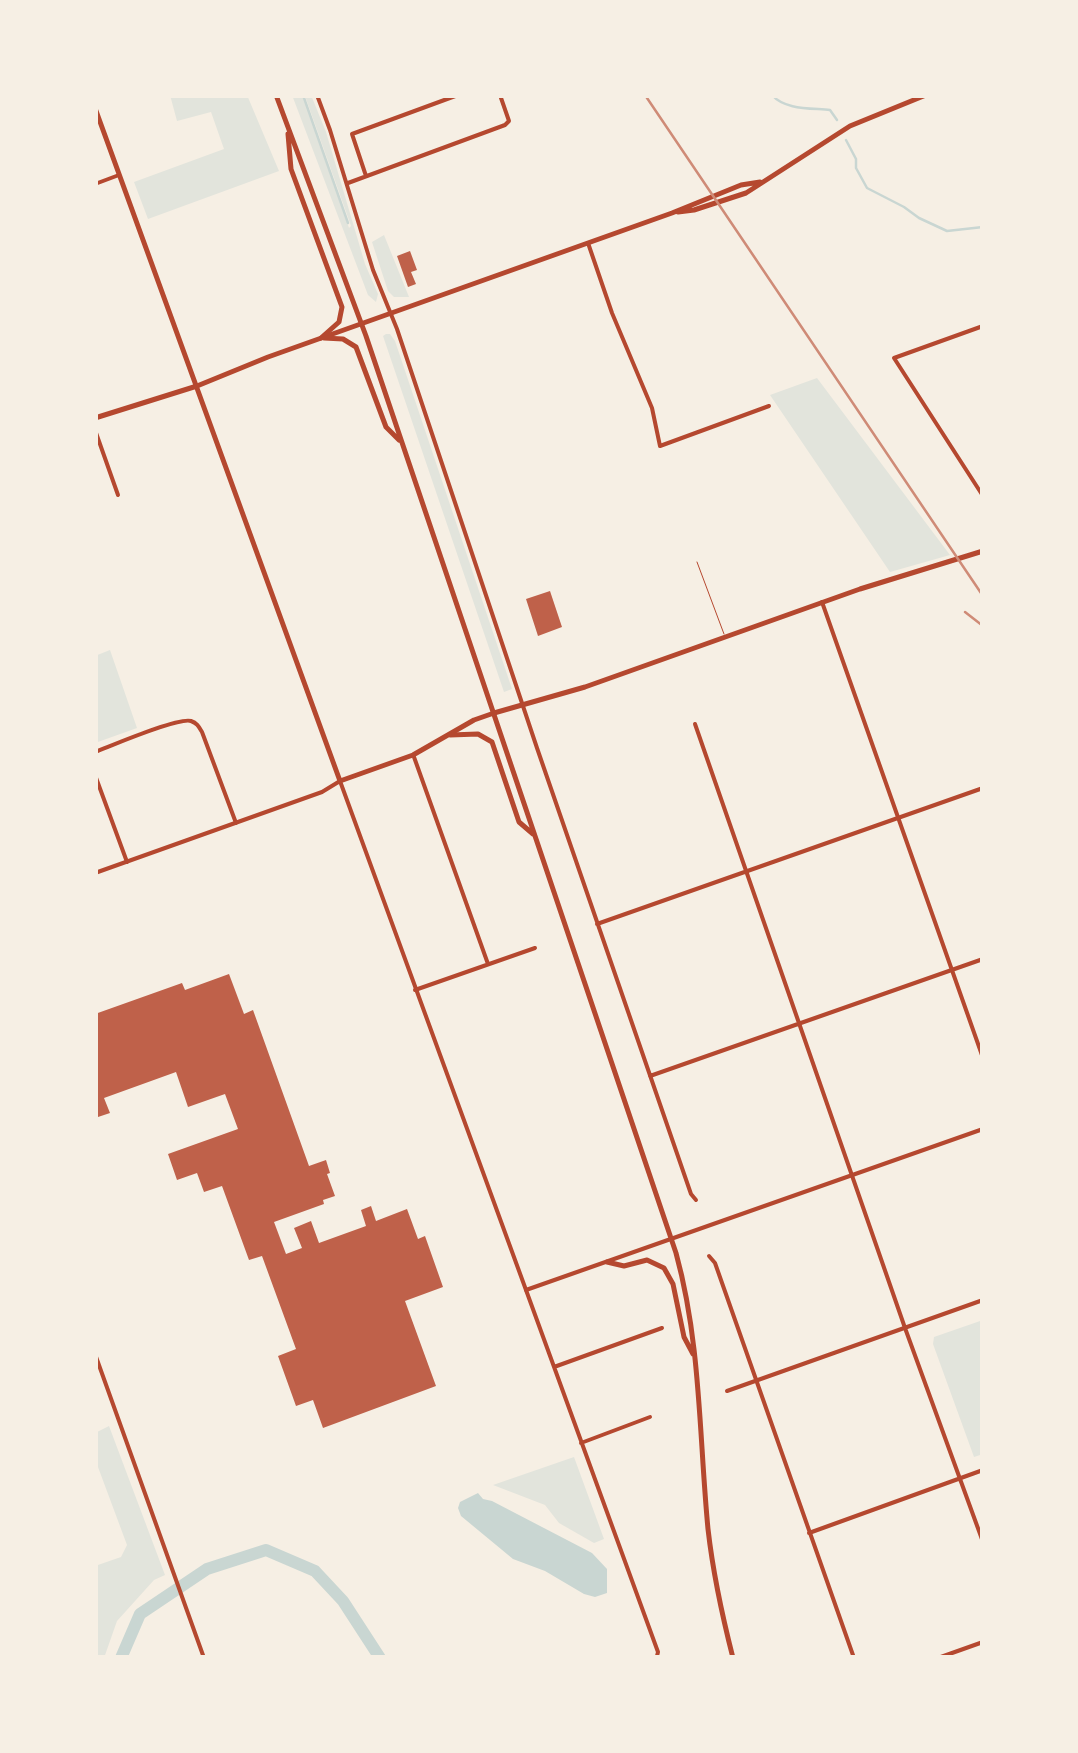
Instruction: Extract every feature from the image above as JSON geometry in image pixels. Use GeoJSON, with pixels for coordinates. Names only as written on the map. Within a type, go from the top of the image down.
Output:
{"type":"FeatureCollection","features":[{"type":"Feature","properties":{"kind":"main road"},"geometry":{"type":"LineString","coordinates":[[276,95],[362,324],[672,1240],[689,1308],[708,1526],[718,1593],[734,1658]]}},
{"type":"Feature","properties":{"kind":"main road"},"geometry":{"type":"LineString","coordinates":[[95,418],[197,386],[265,358],[672,213],[746,194],[850,126],[926,95]]}},
{"type":"Feature","properties":{"kind":"main road"},"geometry":{"type":"LineString","coordinates":[[95,108],[340,781],[413,754],[494,712],[586,686],[822,602],[983,551]]}},
{"type":"Feature","properties":{"kind":"main road"},"geometry":{"type":"LineString","coordinates":[[288,126],[291,169],[342,307],[340,322],[321,338]]}},
{"type":"Feature","properties":{"kind":"main road"},"geometry":{"type":"LineString","coordinates":[[321,338],[343,339],[356,346],[386,427],[402,443]]}},
{"type":"Feature","properties":{"kind":"main road"},"geometry":{"type":"LineString","coordinates":[[450,735],[478,734],[492,742],[520,822],[536,838]]}},
{"type":"Feature","properties":{"kind":"main road"},"geometry":{"type":"LineString","coordinates":[[607,1262],[624,1266],[647,1260],[664,1268],[673,1284],[684,1337],[696,1358]]}},
{"type":"Feature","properties":{"kind":"street"},"geometry":{"type":"LineString","coordinates":[[317,95],[597,924],[696,1200]]}},
{"type":"Feature","properties":{"kind":"street"},"geometry":{"type":"LineString","coordinates":[[366,176],[352,134],[458,95]]}},
{"type":"Feature","properties":{"kind":"street"},"geometry":{"type":"LineString","coordinates":[[346,184],[505,125],[509,121],[500,95]]}},
{"type":"Feature","properties":{"kind":"street"},"geometry":{"type":"LineString","coordinates":[[95,184],[120,175]]}},
{"type":"Feature","properties":{"kind":"street"},"geometry":{"type":"LineString","coordinates":[[588,243],[652,408],[660,446],[769,406]]}},
{"type":"Feature","properties":{"kind":"street"},"geometry":{"type":"LineString","coordinates":[[983,326],[894,358],[983,496]]}},
{"type":"Feature","properties":{"kind":"street"},"geometry":{"type":"LineString","coordinates":[[95,430],[118,495]]}},
{"type":"Feature","properties":{"kind":"street"},"geometry":{"type":"LineString","coordinates":[[822,602],[983,1058]]}},
{"type":"Feature","properties":{"kind":"street"},"geometry":{"type":"LineString","coordinates":[[95,752],[171,724],[197,724],[236,824]]}},
{"type":"Feature","properties":{"kind":"street"},"geometry":{"type":"LineString","coordinates":[[695,724],[983,1542]]}},
{"type":"Feature","properties":{"kind":"street"},"geometry":{"type":"LineString","coordinates":[[413,754],[488,964]]}},
{"type":"Feature","properties":{"kind":"street"},"geometry":{"type":"LineString","coordinates":[[95,775],[126,862]]}},
{"type":"Feature","properties":{"kind":"street"},"geometry":{"type":"LineString","coordinates":[[95,873],[322,792],[340,781],[657,1656]]}},
{"type":"Feature","properties":{"kind":"street"},"geometry":{"type":"LineString","coordinates":[[597,924],[983,788]]}},
{"type":"Feature","properties":{"kind":"street"},"geometry":{"type":"LineString","coordinates":[[415,990],[534,948]]}},
{"type":"Feature","properties":{"kind":"street"},"geometry":{"type":"LineString","coordinates":[[650,1076],[983,959]]}},
{"type":"Feature","properties":{"kind":"street"},"geometry":{"type":"LineString","coordinates":[[526,1290],[983,1129]]}},
{"type":"Feature","properties":{"kind":"street"},"geometry":{"type":"LineString","coordinates":[[709,1256],[854,1658]]}},
{"type":"Feature","properties":{"kind":"street"},"geometry":{"type":"LineString","coordinates":[[727,1391],[983,1300]]}},
{"type":"Feature","properties":{"kind":"street"},"geometry":{"type":"LineString","coordinates":[[554,1367],[662,1328]]}},
{"type":"Feature","properties":{"kind":"street"},"geometry":{"type":"LineString","coordinates":[[95,1354],[204,1658]]}},
{"type":"Feature","properties":{"kind":"street"},"geometry":{"type":"LineString","coordinates":[[581,1443],[650,1417]]}},
{"type":"Feature","properties":{"kind":"street"},"geometry":{"type":"LineString","coordinates":[[808,1532],[983,1470]]}},
{"type":"Feature","properties":{"kind":"street"},"geometry":{"type":"LineString","coordinates":[[938,1658],[983,1642]]}},
{"type":"Feature","properties":{"kind":"lane"},"geometry":{"type":"LineString","coordinates":[[697,562],[725,637]]}},
{"type":"Feature","properties":{"kind":"shaded area"},"geometry":{"type":"Polygon","coordinates":[[[170,95],[247,95],[279,171],[148,219],[134,182],[224,149],[211,112],[177,121],[170,95]]]}},
{"type":"Feature","properties":{"kind":"shaded area"},"geometry":{"type":"Polygon","coordinates":[[[292,95],[303,96],[349,228],[305,96],[311,95],[378,294],[376,302],[368,295],[292,95]]]}},
{"type":"Feature","properties":{"kind":"shaded area"},"geometry":{"type":"Polygon","coordinates":[[[384,235],[409,297],[394,297],[388,291],[372,242],[384,235]]]}},
{"type":"Feature","properties":{"kind":"shaded area"},"geometry":{"type":"Polygon","coordinates":[[[383,336],[395,341],[512,689],[504,692],[383,336]]]}},
{"type":"Feature","properties":{"kind":"shaded area"},"geometry":{"type":"Polygon","coordinates":[[[817,378],[950,555],[890,572],[770,395],[817,378]]]}},
{"type":"Feature","properties":{"kind":"shaded area"},"geometry":{"type":"Polygon","coordinates":[[[110,650],[137,728],[95,743],[95,656],[110,650]]]}},
{"type":"Feature","properties":{"kind":"shaded area"},"geometry":{"type":"Polygon","coordinates":[[[983,1320],[983,1454],[974,1457],[933,1344],[934,1337],[983,1320]]]}},
{"type":"Feature","properties":{"kind":"shaded area"},"geometry":{"type":"Polygon","coordinates":[[[109,1426],[165,1575],[154,1580],[117,1621],[104,1658],[95,1658],[95,1566],[121,1557],[127,1545],[95,1459],[95,1433],[109,1426]]]}},
{"type":"Feature","properties":{"kind":"shaded area"},"geometry":{"type":"Polygon","coordinates":[[[574,1457],[604,1539],[594,1543],[559,1523],[545,1505],[493,1485],[574,1457]]]}},
{"type":"Feature","properties":{"kind":"shaded area"},"geometry":{"type":"Polygon","coordinates":[[[478,1493],[592,1553],[607,1569],[607,1593],[595,1597],[584,1594],[545,1571],[513,1559],[461,1516],[460,1502],[478,1493]]]}},
{"type":"Feature","properties":{"kind":"building"},"geometry":{"type":"Polygon","coordinates":[[[410,251],[417,270],[411,272],[416,284],[408,287],[397,256],[410,251]]]}},
{"type":"Feature","properties":{"kind":"building"},"geometry":{"type":"Polygon","coordinates":[[[550,591],[562,627],[538,636],[526,599],[550,591]]]}},
{"type":"Feature","properties":{"kind":"building"},"geometry":{"type":"Polygon","coordinates":[[[229,974],[244,1014],[253,1010],[309,1166],[326,1160],[335,1196],[323,1200],[324,1204],[274,1222],[286,1254],[302,1248],[294,1228],[311,1221],[319,1243],[366,1226],[361,1210],[371,1206],[376,1221],[407,1209],[418,1239],[425,1236],[443,1287],[405,1301],[436,1386],[323,1428],[313,1400],[296,1406],[278,1356],[296,1349],[262,1256],[249,1260],[222,1186],[204,1192],[197,1173],[177,1180],[168,1154],[238,1129],[225,1094],[188,1107],[176,1072],[104,1098],[110,1113],[95,1118],[95,1014],[182,983],[185,990],[229,974]]]}},
{"type":"Feature","properties":{"kind":"waterway"},"geometry":{"type":"LineString","coordinates":[[303,95],[348,223]]}},
{"type":"Feature","properties":{"kind":"waterway"},"geometry":{"type":"LineString","coordinates":[[772,95],[791,106],[830,110],[837,120]]}},
{"type":"Feature","properties":{"kind":"waterway"},"geometry":{"type":"LineString","coordinates":[[846,140],[867,188],[947,231],[983,227]]}},
{"type":"Feature","properties":{"kind":"waterway"},"geometry":{"type":"LineString","coordinates":[[121,1658],[140,1614],[207,1569],[266,1550],[315,1571],[343,1601],[380,1658]]}},
{"type":"Feature","properties":{"kind":"railway"},"geometry":{"type":"LineString","coordinates":[[645,95],[983,596]]}},
{"type":"Feature","properties":{"kind":"railway"},"geometry":{"type":"LineString","coordinates":[[965,612],[983,626]]}}]}
